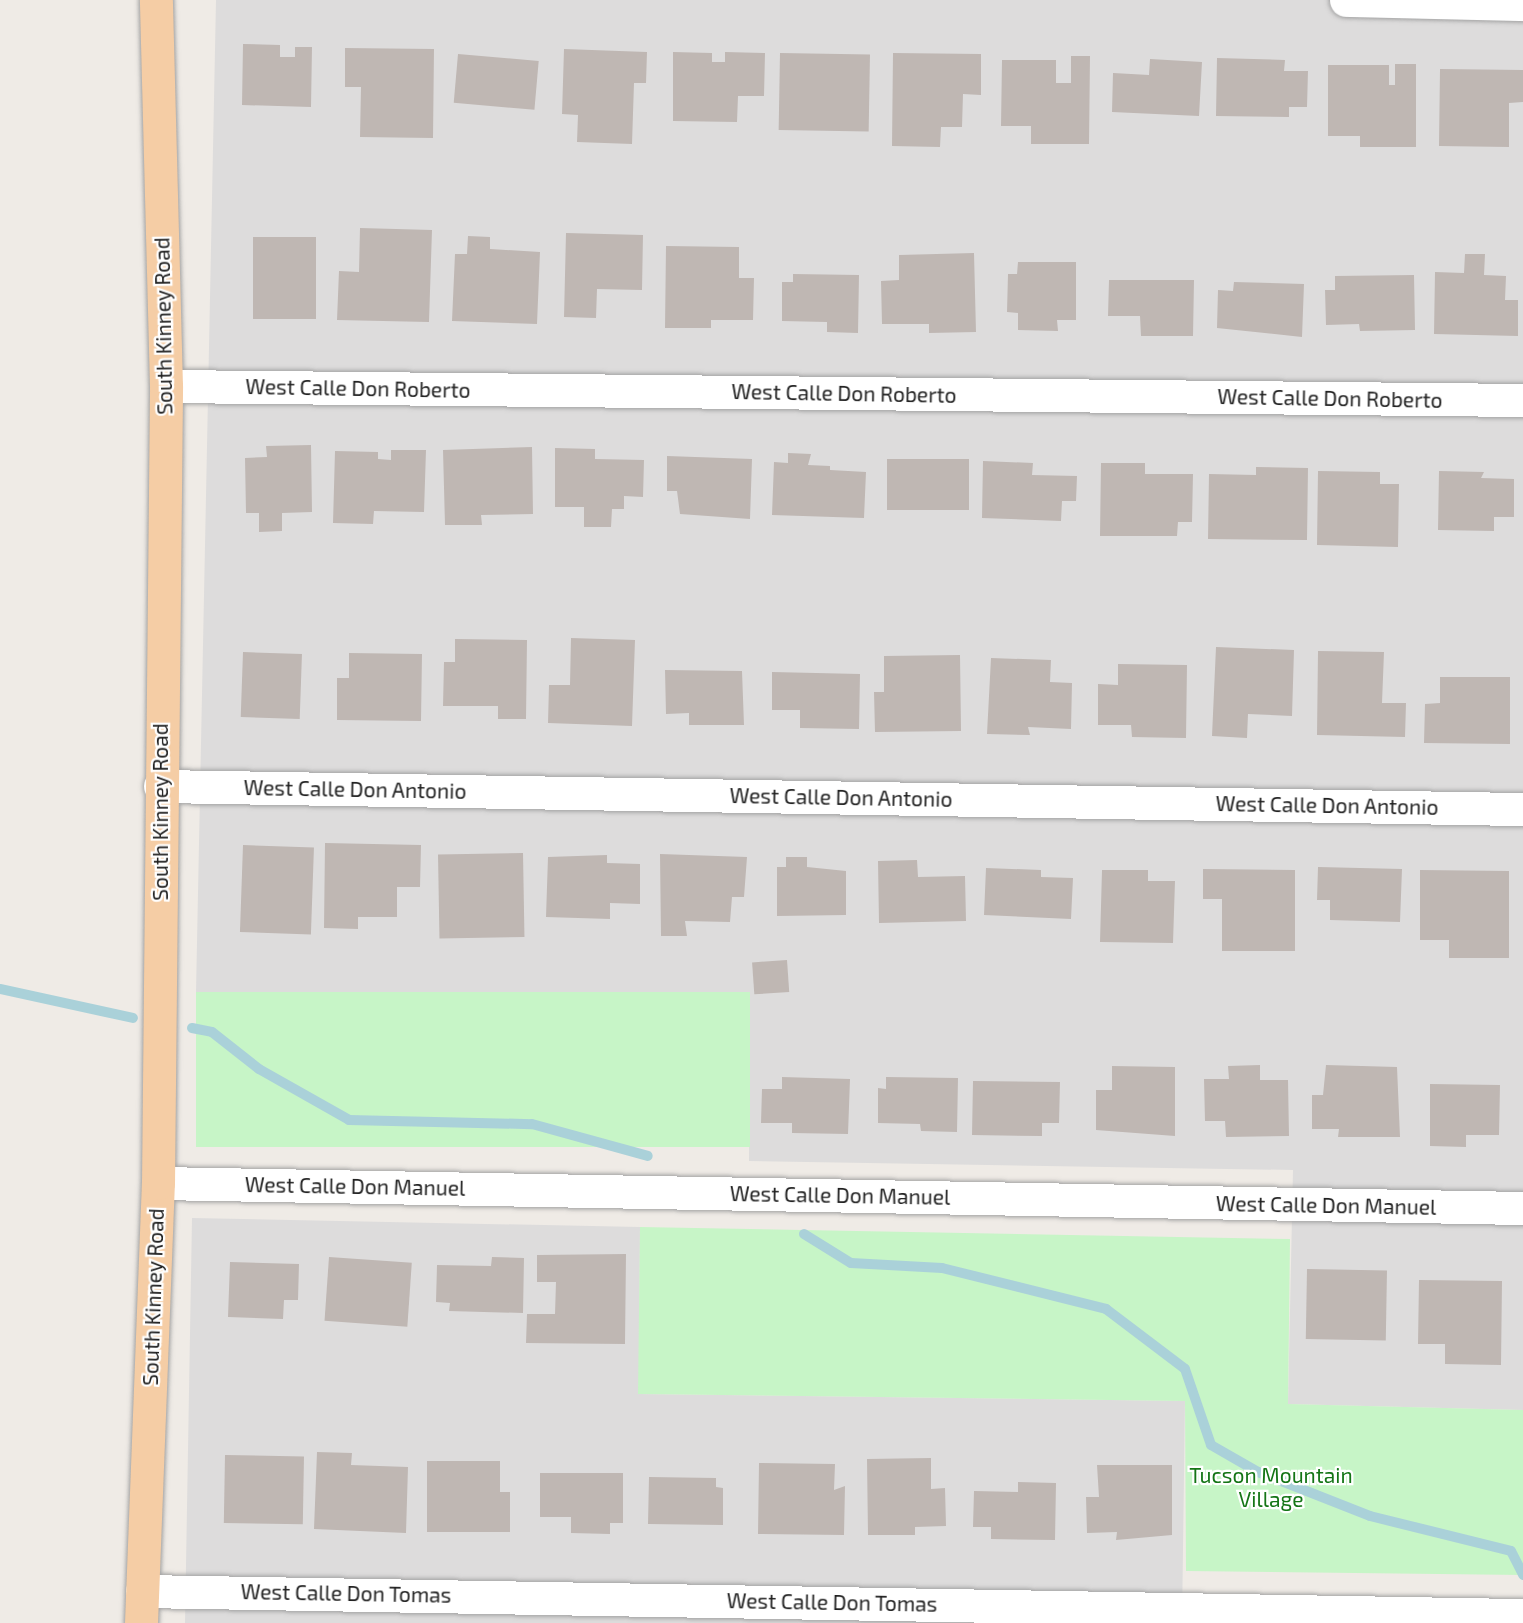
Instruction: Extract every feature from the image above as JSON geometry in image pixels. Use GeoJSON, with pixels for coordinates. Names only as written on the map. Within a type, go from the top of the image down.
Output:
{"type":"FeatureCollection","features":[{"type":"Feature","properties":{"kind":"main road","name":"South Kinney Road"},"geometry":{"type":"LineString","coordinates":[[141,1623],[158,1183],[160,786],[166,386],[156,0]]}},
{"type":"Feature","properties":{"kind":"street"},"geometry":{"type":"LineString","coordinates":[[1346,0],[1523,4]]}},
{"type":"Feature","properties":{"kind":"street","name":"West Calle Don Roberto"},"geometry":{"type":"LineString","coordinates":[[166,386],[1523,400]]}},
{"type":"Feature","properties":{"kind":"street","name":"West Calle Don Antonio"},"geometry":{"type":"LineString","coordinates":[[160,786],[1523,809]]}},
{"type":"Feature","properties":{"kind":"street","name":"West Calle Don Manuel"},"geometry":{"type":"LineString","coordinates":[[158,1183],[1523,1208]]}},
{"type":"Feature","properties":{"kind":"street","name":"West Calle Don Tomas"},"geometry":{"type":"LineString","coordinates":[[142,1591],[1523,1615]]}},
{"type":"Feature","properties":{"kind":"shaded area","name":"Tucson Mountain Village"},"geometry":{"type":"Polygon","coordinates":[[[216,0],[1523,0],[1523,1410],[1288,1404],[1293,1170],[749,1161],[750,993],[196,992],[216,0]]]}},
{"type":"Feature","properties":{"kind":"shaded area","name":"Tucson Mountain Village"},"geometry":{"type":"Polygon","coordinates":[[[192,1218],[640,1227],[639,1394],[1185,1401],[1182,1623],[185,1623],[192,1218]]]}},
{"type":"Feature","properties":{"kind":"green space"},"geometry":{"type":"Polygon","coordinates":[[[196,992],[750,992],[750,1147],[196,1147],[196,992]]]}},
{"type":"Feature","properties":{"kind":"green space","name":"Tucson Mountain Village"},"geometry":{"type":"Polygon","coordinates":[[[640,1227],[1290,1239],[1288,1404],[1523,1410],[1523,1575],[1186,1571],[1185,1401],[638,1394],[640,1227]]]}},
{"type":"Feature","properties":{"kind":"building"},"geometry":{"type":"Polygon","coordinates":[[[243,44],[280,45],[280,57],[295,57],[295,47],[312,47],[311,107],[242,105],[243,44]]]}},
{"type":"Feature","properties":{"kind":"building"},"geometry":{"type":"Polygon","coordinates":[[[345,48],[434,49],[433,138],[360,137],[361,87],[345,87],[345,48]]]}},
{"type":"Feature","properties":{"kind":"building"},"geometry":{"type":"Polygon","coordinates":[[[564,49],[647,52],[646,83],[634,83],[632,144],[577,142],[578,115],[562,114],[564,49]]]}},
{"type":"Feature","properties":{"kind":"building"},"geometry":{"type":"Polygon","coordinates":[[[673,52],[712,53],[712,62],[725,62],[725,52],[765,53],[764,96],[738,96],[737,122],[673,121],[673,52]]]}},
{"type":"Feature","properties":{"kind":"building"},"geometry":{"type":"Polygon","coordinates":[[[780,53],[870,55],[869,132],[779,130],[780,53]]]}},
{"type":"Feature","properties":{"kind":"building"},"geometry":{"type":"Polygon","coordinates":[[[893,53],[981,54],[981,95],[963,94],[962,127],[941,127],[940,147],[892,146],[893,53]]]}},
{"type":"Feature","properties":{"kind":"building"},"geometry":{"type":"Polygon","coordinates":[[[458,54],[539,61],[534,110],[454,103],[458,54]]]}},
{"type":"Feature","properties":{"kind":"building"},"geometry":{"type":"Polygon","coordinates":[[[1071,56],[1090,56],[1089,144],[1031,144],[1031,126],[1001,126],[1002,60],[1056,60],[1056,83],[1071,83],[1071,56]]]}},
{"type":"Feature","properties":{"kind":"building"},"geometry":{"type":"Polygon","coordinates":[[[1217,58],[1285,60],[1284,71],[1308,71],[1307,107],[1289,107],[1289,117],[1216,116],[1217,58]]]}},
{"type":"Feature","properties":{"kind":"building"},"geometry":{"type":"Polygon","coordinates":[[[1150,59],[1202,62],[1199,116],[1112,112],[1113,73],[1149,75],[1150,59]]]}},
{"type":"Feature","properties":{"kind":"building"},"geometry":{"type":"Polygon","coordinates":[[[1395,64],[1416,64],[1416,147],[1360,147],[1360,136],[1328,136],[1328,65],[1389,65],[1389,85],[1395,85],[1395,64]]]}},
{"type":"Feature","properties":{"kind":"building"},"geometry":{"type":"Polygon","coordinates":[[[1440,69],[1523,70],[1523,102],[1509,103],[1509,147],[1439,146],[1440,69]]]}},
{"type":"Feature","properties":{"kind":"building"},"geometry":{"type":"Polygon","coordinates":[[[360,228],[432,230],[429,322],[337,320],[339,271],[359,272],[360,228]]]}},
{"type":"Feature","properties":{"kind":"building"},"geometry":{"type":"Polygon","coordinates":[[[566,233],[643,235],[642,290],[597,289],[596,318],[564,317],[566,233]]]}},
{"type":"Feature","properties":{"kind":"building"},"geometry":{"type":"Polygon","coordinates":[[[468,236],[490,237],[490,249],[540,252],[537,324],[452,321],[455,254],[467,254],[468,236]]]}},
{"type":"Feature","properties":{"kind":"building"},"geometry":{"type":"Polygon","coordinates":[[[253,237],[316,237],[316,319],[253,319],[253,237]]]}},
{"type":"Feature","properties":{"kind":"building"},"geometry":{"type":"Polygon","coordinates":[[[666,246],[739,247],[739,278],[754,278],[753,320],[711,320],[711,328],[665,328],[666,246]]]}},
{"type":"Feature","properties":{"kind":"building"},"geometry":{"type":"Polygon","coordinates":[[[974,253],[976,332],[929,333],[929,324],[882,324],[881,281],[899,280],[899,255],[974,253]]]}},
{"type":"Feature","properties":{"kind":"building"},"geometry":{"type":"Polygon","coordinates":[[[1465,254],[1485,254],[1484,275],[1506,276],[1505,300],[1518,300],[1518,336],[1434,334],[1435,272],[1464,273],[1465,254]]]}},
{"type":"Feature","properties":{"kind":"building"},"geometry":{"type":"Polygon","coordinates":[[[1018,262],[1076,262],[1076,320],[1057,320],[1058,331],[1018,330],[1018,313],[1007,312],[1008,274],[1017,274],[1018,262]]]}},
{"type":"Feature","properties":{"kind":"building"},"geometry":{"type":"Polygon","coordinates":[[[793,274],[859,275],[858,333],[827,332],[827,322],[782,321],[782,282],[793,282],[793,274]]]}},
{"type":"Feature","properties":{"kind":"building"},"geometry":{"type":"Polygon","coordinates":[[[1414,275],[1415,330],[1360,331],[1359,324],[1326,325],[1325,290],[1335,290],[1335,276],[1414,275]]]}},
{"type":"Feature","properties":{"kind":"building"},"geometry":{"type":"Polygon","coordinates":[[[1109,280],[1194,280],[1193,336],[1141,336],[1140,316],[1108,316],[1109,280]]]}},
{"type":"Feature","properties":{"kind":"building"},"geometry":{"type":"Polygon","coordinates":[[[1234,282],[1304,284],[1302,337],[1217,328],[1218,290],[1233,291],[1234,282]]]}},
{"type":"Feature","properties":{"kind":"building"},"geometry":{"type":"Polygon","coordinates":[[[311,445],[312,512],[282,513],[282,531],[259,532],[259,513],[246,513],[245,458],[267,457],[266,446],[311,445]]]}},
{"type":"Feature","properties":{"kind":"building"},"geometry":{"type":"Polygon","coordinates":[[[532,447],[533,514],[481,515],[482,525],[445,525],[443,450],[532,447]]]}},
{"type":"Feature","properties":{"kind":"building"},"geometry":{"type":"Polygon","coordinates":[[[555,448],[595,449],[595,459],[644,460],[643,497],[624,496],[624,509],[612,509],[611,527],[584,527],[584,507],[555,507],[555,448]]]}},
{"type":"Feature","properties":{"kind":"building"},"geometry":{"type":"Polygon","coordinates":[[[391,450],[426,450],[424,512],[374,511],[373,524],[333,523],[335,451],[378,452],[378,459],[391,460],[391,450]]]}},
{"type":"Feature","properties":{"kind":"building"},"geometry":{"type":"Polygon","coordinates":[[[788,453],[811,454],[808,465],[830,466],[830,470],[866,472],[864,518],[772,515],[774,462],[788,463],[788,453]]]}},
{"type":"Feature","properties":{"kind":"building"},"geometry":{"type":"Polygon","coordinates":[[[667,456],[752,459],[750,519],[680,514],[677,491],[667,491],[667,456]]]}},
{"type":"Feature","properties":{"kind":"building"},"geometry":{"type":"Polygon","coordinates":[[[887,459],[969,459],[969,510],[887,510],[887,459]]]}},
{"type":"Feature","properties":{"kind":"building"},"geometry":{"type":"Polygon","coordinates":[[[983,461],[1033,463],[1032,475],[1077,476],[1076,501],[1062,501],[1061,521],[982,518],[983,461]]]}},
{"type":"Feature","properties":{"kind":"building"},"geometry":{"type":"Polygon","coordinates":[[[1101,463],[1145,463],[1145,474],[1193,474],[1192,522],[1178,522],[1177,536],[1100,536],[1101,463]]]}},
{"type":"Feature","properties":{"kind":"building"},"geometry":{"type":"Polygon","coordinates":[[[1256,467],[1308,468],[1307,540],[1208,539],[1209,474],[1256,475],[1256,467]]]}},
{"type":"Feature","properties":{"kind":"building"},"geometry":{"type":"Polygon","coordinates":[[[1318,471],[1380,472],[1380,484],[1399,484],[1398,547],[1317,545],[1318,471]]]}},
{"type":"Feature","properties":{"kind":"building"},"geometry":{"type":"Polygon","coordinates":[[[1439,471],[1484,472],[1481,478],[1514,479],[1514,517],[1494,517],[1494,531],[1438,530],[1439,471]]]}},
{"type":"Feature","properties":{"kind":"building"},"geometry":{"type":"Polygon","coordinates":[[[571,638],[635,640],[632,726],[548,723],[549,685],[570,685],[571,638]]]}},
{"type":"Feature","properties":{"kind":"building"},"geometry":{"type":"Polygon","coordinates":[[[455,639],[527,640],[526,719],[498,719],[498,706],[443,706],[444,662],[455,662],[455,639]]]}},
{"type":"Feature","properties":{"kind":"building"},"geometry":{"type":"Polygon","coordinates":[[[1216,647],[1294,650],[1292,716],[1248,714],[1247,738],[1212,736],[1216,647]]]}},
{"type":"Feature","properties":{"kind":"building"},"geometry":{"type":"Polygon","coordinates":[[[1318,651],[1384,652],[1382,703],[1406,703],[1405,737],[1317,735],[1318,651]]]}},
{"type":"Feature","properties":{"kind":"building"},"geometry":{"type":"Polygon","coordinates":[[[243,652],[302,654],[300,719],[241,717],[243,652]]]}},
{"type":"Feature","properties":{"kind":"building"},"geometry":{"type":"Polygon","coordinates":[[[349,653],[422,654],[421,721],[337,720],[337,678],[349,678],[349,653]]]}},
{"type":"Feature","properties":{"kind":"building"},"geometry":{"type":"Polygon","coordinates":[[[960,655],[961,731],[875,732],[874,692],[884,692],[884,656],[960,655]]]}},
{"type":"Feature","properties":{"kind":"building"},"geometry":{"type":"Polygon","coordinates":[[[991,658],[1051,660],[1050,682],[1072,683],[1071,729],[1028,727],[1030,735],[987,734],[991,658]]]}},
{"type":"Feature","properties":{"kind":"building"},"geometry":{"type":"Polygon","coordinates":[[[1118,664],[1187,665],[1186,738],[1132,737],[1131,725],[1098,725],[1098,684],[1118,685],[1118,664]]]}},
{"type":"Feature","properties":{"kind":"building"},"geometry":{"type":"Polygon","coordinates":[[[665,670],[742,671],[744,725],[689,725],[689,713],[666,714],[665,670]]]}},
{"type":"Feature","properties":{"kind":"building"},"geometry":{"type":"Polygon","coordinates":[[[772,672],[860,674],[859,729],[800,728],[800,710],[772,710],[772,672]]]}},
{"type":"Feature","properties":{"kind":"building"},"geometry":{"type":"Polygon","coordinates":[[[1440,677],[1510,677],[1510,744],[1424,743],[1425,704],[1440,703],[1440,677]]]}},
{"type":"Feature","properties":{"kind":"building"},"geometry":{"type":"Polygon","coordinates":[[[325,843],[421,845],[420,887],[397,887],[397,917],[358,917],[358,929],[324,928],[325,843]]]}},
{"type":"Feature","properties":{"kind":"building"},"geometry":{"type":"Polygon","coordinates":[[[243,845],[314,847],[311,934],[240,932],[243,845]]]}},
{"type":"Feature","properties":{"kind":"building"},"geometry":{"type":"Polygon","coordinates":[[[523,853],[524,937],[439,938],[438,854],[523,853]]]}},
{"type":"Feature","properties":{"kind":"building"},"geometry":{"type":"Polygon","coordinates":[[[660,854],[747,857],[744,897],[732,897],[730,922],[685,921],[687,936],[661,936],[660,854]]]}},
{"type":"Feature","properties":{"kind":"building"},"geometry":{"type":"Polygon","coordinates":[[[607,855],[607,863],[640,864],[640,904],[610,903],[610,919],[546,917],[548,857],[607,855]]]}},
{"type":"Feature","properties":{"kind":"building"},"geometry":{"type":"Polygon","coordinates":[[[786,857],[807,857],[807,867],[846,871],[846,915],[777,916],[777,867],[786,867],[786,857]]]}},
{"type":"Feature","properties":{"kind":"building"},"geometry":{"type":"Polygon","coordinates":[[[917,860],[918,877],[965,876],[966,921],[879,923],[878,861],[917,860]]]}},
{"type":"Feature","properties":{"kind":"building"},"geometry":{"type":"Polygon","coordinates":[[[1318,867],[1402,869],[1400,922],[1330,920],[1330,900],[1317,900],[1318,867]]]}},
{"type":"Feature","properties":{"kind":"building"},"geometry":{"type":"Polygon","coordinates":[[[986,868],[1041,870],[1041,877],[1073,878],[1071,919],[984,915],[986,868]]]}},
{"type":"Feature","properties":{"kind":"building"},"geometry":{"type":"Polygon","coordinates":[[[1203,869],[1295,870],[1295,951],[1222,951],[1222,899],[1203,899],[1203,869]]]}},
{"type":"Feature","properties":{"kind":"building"},"geometry":{"type":"Polygon","coordinates":[[[1102,870],[1148,870],[1148,881],[1175,881],[1173,943],[1100,942],[1102,870]]]}},
{"type":"Feature","properties":{"kind":"building"},"geometry":{"type":"Polygon","coordinates":[[[1420,870],[1509,871],[1509,958],[1449,958],[1449,940],[1420,940],[1420,870]]]}},
{"type":"Feature","properties":{"kind":"building"},"geometry":{"type":"Polygon","coordinates":[[[787,960],[789,992],[754,994],[752,962],[787,960]]]}},
{"type":"Feature","properties":{"kind":"building"},"geometry":{"type":"Polygon","coordinates":[[[1260,1065],[1260,1080],[1288,1080],[1289,1136],[1226,1137],[1225,1121],[1205,1121],[1204,1079],[1229,1079],[1228,1066],[1260,1065]]]}},
{"type":"Feature","properties":{"kind":"building"},"geometry":{"type":"Polygon","coordinates":[[[1326,1065],[1397,1067],[1400,1137],[1338,1137],[1339,1129],[1312,1129],[1312,1095],[1323,1095],[1326,1065]]]}},
{"type":"Feature","properties":{"kind":"building"},"geometry":{"type":"Polygon","coordinates":[[[1112,1066],[1175,1067],[1175,1136],[1096,1130],[1096,1090],[1112,1090],[1112,1066]]]}},
{"type":"Feature","properties":{"kind":"building"},"geometry":{"type":"Polygon","coordinates":[[[782,1077],[850,1079],[848,1134],[792,1133],[792,1123],[761,1123],[762,1089],[782,1089],[782,1077]]]}},
{"type":"Feature","properties":{"kind":"building"},"geometry":{"type":"Polygon","coordinates":[[[886,1077],[958,1078],[957,1132],[921,1131],[920,1124],[878,1123],[878,1088],[886,1089],[886,1077]]]}},
{"type":"Feature","properties":{"kind":"building"},"geometry":{"type":"Polygon","coordinates":[[[973,1081],[1060,1082],[1059,1123],[1042,1123],[1042,1136],[972,1135],[973,1081]]]}},
{"type":"Feature","properties":{"kind":"building"},"geometry":{"type":"Polygon","coordinates":[[[1430,1084],[1500,1085],[1499,1135],[1466,1135],[1466,1147],[1430,1146],[1430,1084]]]}},
{"type":"Feature","properties":{"kind":"building"},"geometry":{"type":"Polygon","coordinates":[[[626,1254],[625,1344],[526,1343],[527,1314],[555,1314],[556,1282],[537,1282],[537,1255],[626,1254]]]}},
{"type":"Feature","properties":{"kind":"building"},"geometry":{"type":"Polygon","coordinates":[[[329,1257],[412,1263],[407,1327],[325,1321],[329,1257]]]}},
{"type":"Feature","properties":{"kind":"building"},"geometry":{"type":"Polygon","coordinates":[[[492,1257],[524,1258],[523,1313],[449,1311],[450,1303],[436,1302],[437,1265],[491,1266],[492,1257]]]}},
{"type":"Feature","properties":{"kind":"building"},"geometry":{"type":"Polygon","coordinates":[[[230,1262],[299,1264],[298,1300],[284,1300],[283,1319],[228,1317],[230,1262]]]}},
{"type":"Feature","properties":{"kind":"building"},"geometry":{"type":"Polygon","coordinates":[[[1307,1269],[1387,1270],[1386,1340],[1306,1339],[1307,1269]]]}},
{"type":"Feature","properties":{"kind":"building"},"geometry":{"type":"Polygon","coordinates":[[[1419,1280],[1502,1281],[1501,1365],[1445,1364],[1445,1344],[1418,1344],[1419,1280]]]}},
{"type":"Feature","properties":{"kind":"building"},"geometry":{"type":"Polygon","coordinates":[[[317,1452],[352,1453],[351,1465],[408,1467],[406,1533],[314,1529],[317,1452]]]}},
{"type":"Feature","properties":{"kind":"building"},"geometry":{"type":"Polygon","coordinates":[[[225,1455],[304,1456],[303,1524],[224,1523],[225,1455]]]}},
{"type":"Feature","properties":{"kind":"building"},"geometry":{"type":"Polygon","coordinates":[[[931,1458],[931,1489],[945,1488],[946,1526],[915,1527],[915,1535],[868,1535],[867,1459],[931,1458]]]}},
{"type":"Feature","properties":{"kind":"building"},"geometry":{"type":"Polygon","coordinates":[[[427,1461],[500,1461],[500,1492],[510,1492],[510,1532],[427,1532],[427,1461]]]}},
{"type":"Feature","properties":{"kind":"building"},"geometry":{"type":"Polygon","coordinates":[[[759,1463],[835,1464],[834,1490],[845,1486],[844,1535],[758,1534],[759,1463]]]}},
{"type":"Feature","properties":{"kind":"building"},"geometry":{"type":"Polygon","coordinates":[[[1097,1465],[1172,1465],[1172,1535],[1116,1540],[1117,1532],[1087,1533],[1086,1497],[1099,1497],[1097,1465]]]}},
{"type":"Feature","properties":{"kind":"building"},"geometry":{"type":"Polygon","coordinates":[[[540,1473],[623,1473],[623,1523],[610,1523],[610,1534],[571,1533],[571,1517],[540,1517],[540,1473]]]}},
{"type":"Feature","properties":{"kind":"building"},"geometry":{"type":"Polygon","coordinates":[[[649,1477],[716,1478],[716,1487],[723,1488],[723,1525],[648,1524],[649,1477]]]}},
{"type":"Feature","properties":{"kind":"building"},"geometry":{"type":"Polygon","coordinates":[[[1018,1482],[1056,1483],[1055,1540],[991,1539],[991,1527],[973,1527],[974,1491],[1018,1492],[1018,1482]]]}},
{"type":"Feature","properties":{"kind":"waterway"},"geometry":{"type":"LineString","coordinates":[[0,989],[133,1018]]}},
{"type":"Feature","properties":{"kind":"waterway"},"geometry":{"type":"LineString","coordinates":[[192,1028],[212,1032],[259,1069],[349,1120],[532,1124],[648,1156]]}},
{"type":"Feature","properties":{"kind":"waterway"},"geometry":{"type":"LineString","coordinates":[[804,1234],[851,1263],[942,1268],[1106,1309],[1185,1369],[1211,1445],[1258,1472],[1370,1516],[1511,1551],[1523,1575]]}}]}
